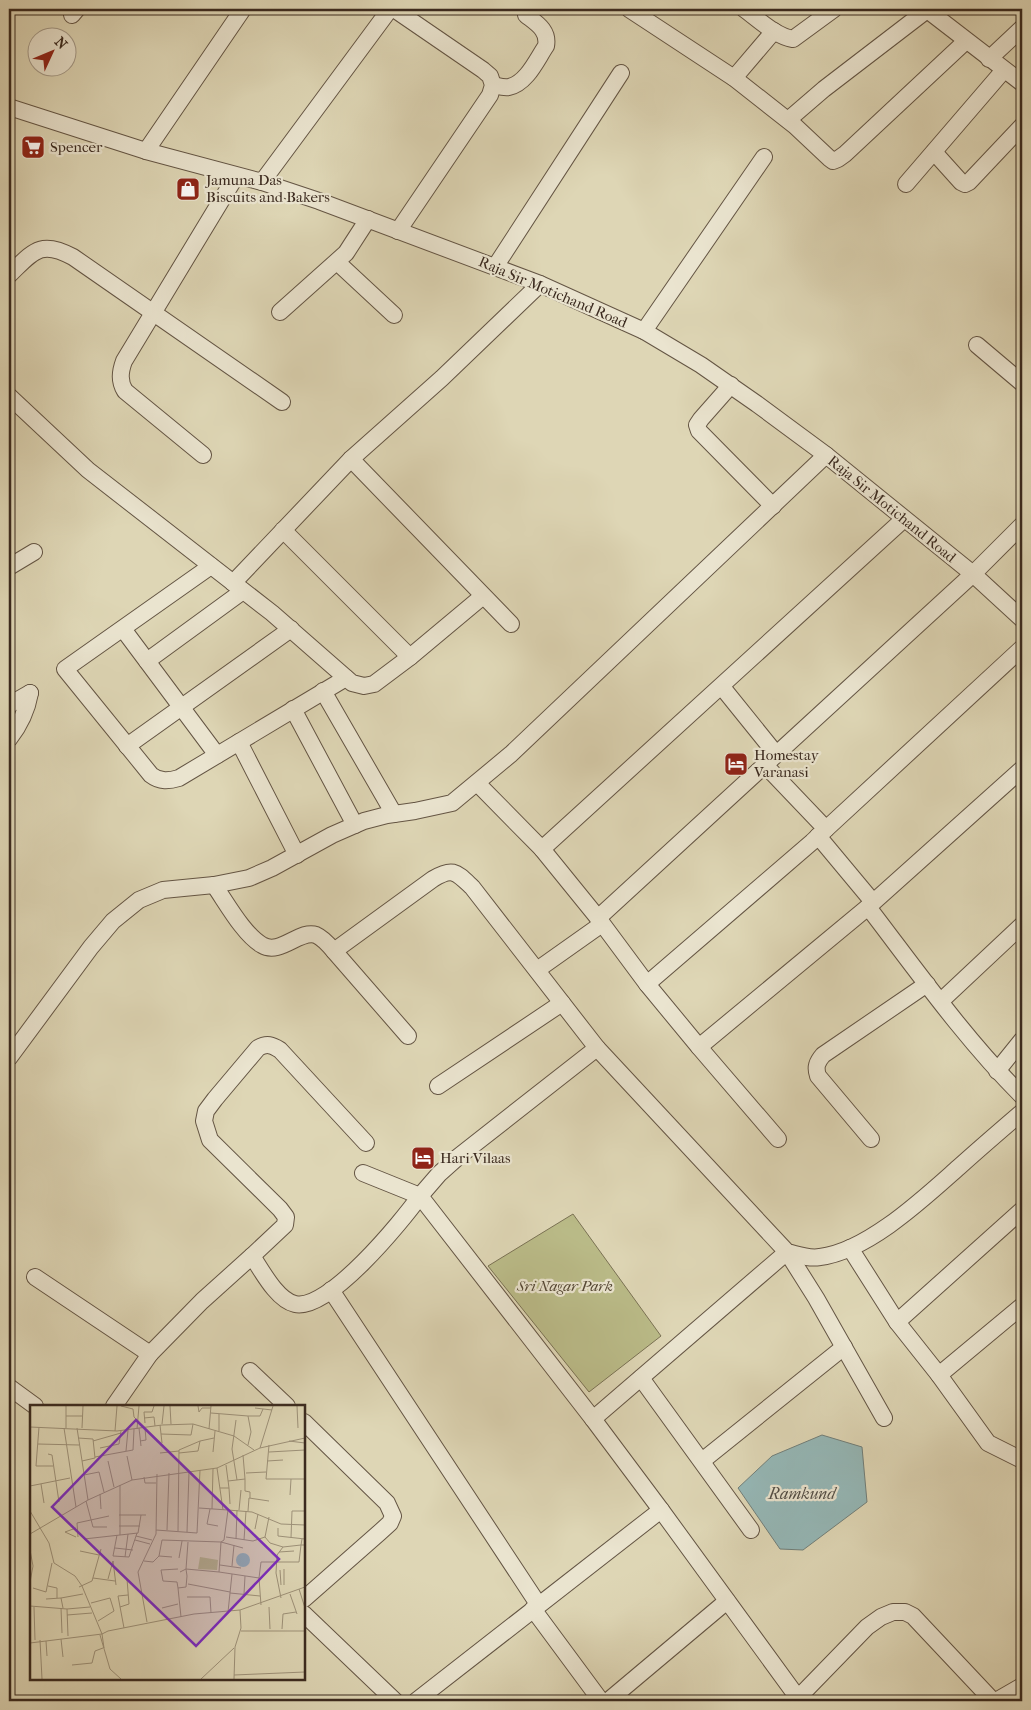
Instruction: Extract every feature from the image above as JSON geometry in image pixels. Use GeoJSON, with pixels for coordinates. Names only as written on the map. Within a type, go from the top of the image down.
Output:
{"type":"FeatureCollection","features":[{"type":"Feature","properties":{"kind":"street"},"geometry":{"type":"LineString","coordinates":[[146,151],[243,9]]}},
{"type":"Feature","properties":{"kind":"street"},"geometry":{"type":"LineString","coordinates":[[262,182],[390,9]]}},
{"type":"Feature","properties":{"kind":"street"},"geometry":{"type":"LineString","coordinates":[[394,9],[483,70],[490,76],[493,85],[490,95],[398,231]]}},
{"type":"Feature","properties":{"kind":"street"},"geometry":{"type":"LineString","coordinates":[[629,9],[734,78],[788,120],[833,161],[838,159],[966,41]]}},
{"type":"Feature","properties":{"kind":"street"},"geometry":{"type":"LineString","coordinates":[[744,9],[774,31],[793,39],[834,9]]}},
{"type":"Feature","properties":{"kind":"street"},"geometry":{"type":"LineString","coordinates":[[788,120],[824,88],[926,9],[1022,83]]}},
{"type":"Feature","properties":{"kind":"street"},"geometry":{"type":"LineString","coordinates":[[493,85],[507,87],[515,85],[522,80],[546,46],[548,39],[545,32],[526,15]]}},
{"type":"Feature","properties":{"kind":"street"},"geometry":{"type":"LineString","coordinates":[[989,59],[1022,28]]}},
{"type":"Feature","properties":{"kind":"street"},"geometry":{"type":"LineString","coordinates":[[734,78],[774,31]]}},
{"type":"Feature","properties":{"kind":"street"},"geometry":{"type":"LineString","coordinates":[[906,184],[1004,70]]}},
{"type":"Feature","properties":{"kind":"street"},"geometry":{"type":"LineString","coordinates":[[496,267],[620,73]]}},
{"type":"Feature","properties":{"kind":"street","name":"Raja Sir Motichand Road"},"geometry":{"type":"LineString","coordinates":[[9,107],[146,151],[262,182],[319,201],[540,284],[644,331],[731,385],[826,455],[973,574],[1022,619]]}},
{"type":"Feature","properties":{"kind":"street"},"geometry":{"type":"LineString","coordinates":[[934,152],[965,184],[1022,126]]}},
{"type":"Feature","properties":{"kind":"street"},"geometry":{"type":"LineString","coordinates":[[644,331],[764,157]]}},
{"type":"Feature","properties":{"kind":"street"},"geometry":{"type":"LineString","coordinates":[[203,455],[125,391],[121,385],[121,370],[124,361],[236,176]]}},
{"type":"Feature","properties":{"kind":"street"},"geometry":{"type":"LineString","coordinates":[[280,312],[346,253],[368,219]]}},
{"type":"Feature","properties":{"kind":"street"},"geometry":{"type":"LineString","coordinates":[[9,273],[42,248],[52,248],[63,252],[73,257],[282,402]]}},
{"type":"Feature","properties":{"kind":"street"},"geometry":{"type":"LineString","coordinates":[[337,262],[394,314]]}},
{"type":"Feature","properties":{"kind":"street"},"geometry":{"type":"LineString","coordinates":[[147,661],[238,587],[283,530],[351,459],[442,378],[540,284]]}},
{"type":"Feature","properties":{"kind":"street"},"geometry":{"type":"LineString","coordinates":[[978,345],[1022,384]]}},
{"type":"Feature","properties":{"kind":"street"},"geometry":{"type":"LineString","coordinates":[[731,385],[701,419],[697,425],[699,431],[773,506]]}},
{"type":"Feature","properties":{"kind":"street"},"geometry":{"type":"LineString","coordinates":[[9,396],[88,470],[291,629],[352,683],[364,686],[374,684],[483,596]]}},
{"type":"Feature","properties":{"kind":"street"},"geometry":{"type":"LineString","coordinates":[[9,1058],[91,947],[113,921],[139,900],[162,890],[249,878],[272,868],[332,835],[364,821],[452,803],[511,754],[826,455]]}},
{"type":"Feature","properties":{"kind":"street"},"geometry":{"type":"LineString","coordinates":[[351,459],[511,624]]}},
{"type":"Feature","properties":{"kind":"street"},"geometry":{"type":"LineString","coordinates":[[542,849],[904,520]]}},
{"type":"Feature","properties":{"kind":"street"},"geometry":{"type":"LineString","coordinates":[[537,970],[600,921],[771,759],[973,574],[1022,525]]}},
{"type":"Feature","properties":{"kind":"street"},"geometry":{"type":"LineString","coordinates":[[283,530],[410,656]]}},
{"type":"Feature","properties":{"kind":"street"},"geometry":{"type":"LineString","coordinates":[[9,567],[34,552]]}},
{"type":"Feature","properties":{"kind":"street"},"geometry":{"type":"LineString","coordinates":[[211,566],[65,669],[151,775],[165,781],[179,778],[346,678]]}},
{"type":"Feature","properties":{"kind":"street"},"geometry":{"type":"LineString","coordinates":[[123,629],[217,755]]}},
{"type":"Feature","properties":{"kind":"street"},"geometry":{"type":"LineString","coordinates":[[127,746],[291,629]]}},
{"type":"Feature","properties":{"kind":"street"},"geometry":{"type":"LineString","coordinates":[[647,984],[822,833],[1022,648]]}},
{"type":"Feature","properties":{"kind":"street"},"geometry":{"type":"LineString","coordinates":[[722,687],[870,905],[927,984],[997,1071],[1022,1096]]}},
{"type":"Feature","properties":{"kind":"street"},"geometry":{"type":"LineString","coordinates":[[323,692],[394,814]]}},
{"type":"Feature","properties":{"kind":"street"},"geometry":{"type":"LineString","coordinates":[[9,705],[30,693],[28,706],[22,720],[9,739]]}},
{"type":"Feature","properties":{"kind":"street"},"geometry":{"type":"LineString","coordinates":[[293,709],[355,825]]}},
{"type":"Feature","properties":{"kind":"street"},"geometry":{"type":"LineString","coordinates":[[239,742],[297,854]]}},
{"type":"Feature","properties":{"kind":"street"},"geometry":{"type":"LineString","coordinates":[[699,1047],[870,905],[1022,769]]}},
{"type":"Feature","properties":{"kind":"street"},"geometry":{"type":"LineString","coordinates":[[477,783],[542,849],[600,921],[647,984],[778,1139]]}},
{"type":"Feature","properties":{"kind":"street"},"geometry":{"type":"LineString","coordinates":[[334,951],[445,872],[453,872],[462,878],[472,887],[597,1048],[787,1252],[816,1298],[884,1418]]}},
{"type":"Feature","properties":{"kind":"street"},"geometry":{"type":"LineString","coordinates":[[214,884],[248,933],[263,946],[277,947],[310,934],[324,941],[408,1036]]}},
{"type":"Feature","properties":{"kind":"street"},"geometry":{"type":"LineString","coordinates":[[940,1001],[1022,925]]}},
{"type":"Feature","properties":{"kind":"street"},"geometry":{"type":"LineString","coordinates":[[871,1139],[818,1076],[816,1069],[818,1062],[823,1055],[927,984]]}},
{"type":"Feature","properties":{"kind":"street"},"geometry":{"type":"LineString","coordinates":[[438,1086],[562,1003]]}},
{"type":"Feature","properties":{"kind":"street"},"geometry":{"type":"LineString","coordinates":[[997,1071],[1022,1040]]}},
{"type":"Feature","properties":{"kind":"street"},"geometry":{"type":"LineString","coordinates":[[115,1405],[150,1354],[190,1313],[285,1225],[286,1217],[280,1208],[210,1140],[204,1121],[206,1112],[215,1099],[258,1048],[265,1044],[273,1045],[280,1050],[366,1144]]}},
{"type":"Feature","properties":{"kind":"street"},"geometry":{"type":"LineString","coordinates":[[252,1256],[277,1292],[286,1300],[296,1304],[305,1304],[317,1299],[361,1265],[381,1245],[439,1174],[597,1048]]}},
{"type":"Feature","properties":{"kind":"street"},"geometry":{"type":"LineString","coordinates":[[787,1252],[808,1258],[823,1257],[850,1248],[876,1234],[906,1212],[1022,1112]]}},
{"type":"Feature","properties":{"kind":"street"},"geometry":{"type":"LineString","coordinates":[[363,1173],[420,1196],[661,1510],[796,1700],[867,1627],[881,1617],[893,1612],[905,1612],[914,1616],[994,1701],[1022,1686]]}},
{"type":"Feature","properties":{"kind":"street"},"geometry":{"type":"LineString","coordinates":[[897,1322],[1022,1210]]}},
{"type":"Feature","properties":{"kind":"street"},"geometry":{"type":"LineString","coordinates":[[850,1248],[897,1322],[939,1375],[988,1444],[1022,1460]]}},
{"type":"Feature","properties":{"kind":"street"},"geometry":{"type":"LineString","coordinates":[[592,1420],[787,1252]]}},
{"type":"Feature","properties":{"kind":"street"},"geometry":{"type":"LineString","coordinates":[[34,1277],[150,1354]]}},
{"type":"Feature","properties":{"kind":"street"},"geometry":{"type":"LineString","coordinates":[[330,1290],[536,1607],[601,1701]]}},
{"type":"Feature","properties":{"kind":"street"},"geometry":{"type":"LineString","coordinates":[[939,1375],[1022,1306]]}},
{"type":"Feature","properties":{"kind":"street"},"geometry":{"type":"LineString","coordinates":[[702,1462],[844,1348]]}},
{"type":"Feature","properties":{"kind":"street"},"geometry":{"type":"LineString","coordinates":[[250,1371],[286,1405]]}},
{"type":"Feature","properties":{"kind":"street"},"geometry":{"type":"LineString","coordinates":[[641,1378],[751,1530]]}},
{"type":"Feature","properties":{"kind":"street"},"geometry":{"type":"LineString","coordinates":[[9,1387],[34,1405]]}},
{"type":"Feature","properties":{"kind":"street"},"geometry":{"type":"LineString","coordinates":[[305,1423],[388,1502],[392,1516],[390,1523],[379,1534],[305,1598]]}},
{"type":"Feature","properties":{"kind":"street"},"geometry":{"type":"LineString","coordinates":[[416,1701],[661,1510]]}},
{"type":"Feature","properties":{"kind":"street"},"geometry":{"type":"LineString","coordinates":[[608,1701],[727,1601]]}},
{"type":"Feature","properties":{"kind":"street"},"geometry":{"type":"LineString","coordinates":[[305,1615],[395,1701]]}},
{"type":"Feature","properties":{"kind":"green space","name":"Sri Nagar Park"},"geometry":{"type":"Polygon","coordinates":[[[573,1214],[661,1336],[589,1392],[488,1266],[573,1214]]]}},
{"type":"Feature","properties":{"kind":"water","name":"Ramkund"},"geometry":{"type":"Polygon","coordinates":[[[822,1435],[862,1447],[867,1502],[803,1550],[780,1549],[738,1488],[772,1456],[822,1435]]]}},
{"type":"Feature","properties":{"kind":"place","name":"Spencer"},"geometry":{"type":"Point","coordinates":[33,147]}},
{"type":"Feature","properties":{"kind":"place","name":"Jamuna Das Biscuits and Bakers"},"geometry":{"type":"Point","coordinates":[188,189]}},
{"type":"Feature","properties":{"kind":"place","name":"Homestay Varanasi"},"geometry":{"type":"Point","coordinates":[736,764]}},
{"type":"Feature","properties":{"kind":"place","name":"Hari Vilaas"},"geometry":{"type":"Point","coordinates":[423,1158]}}]}
